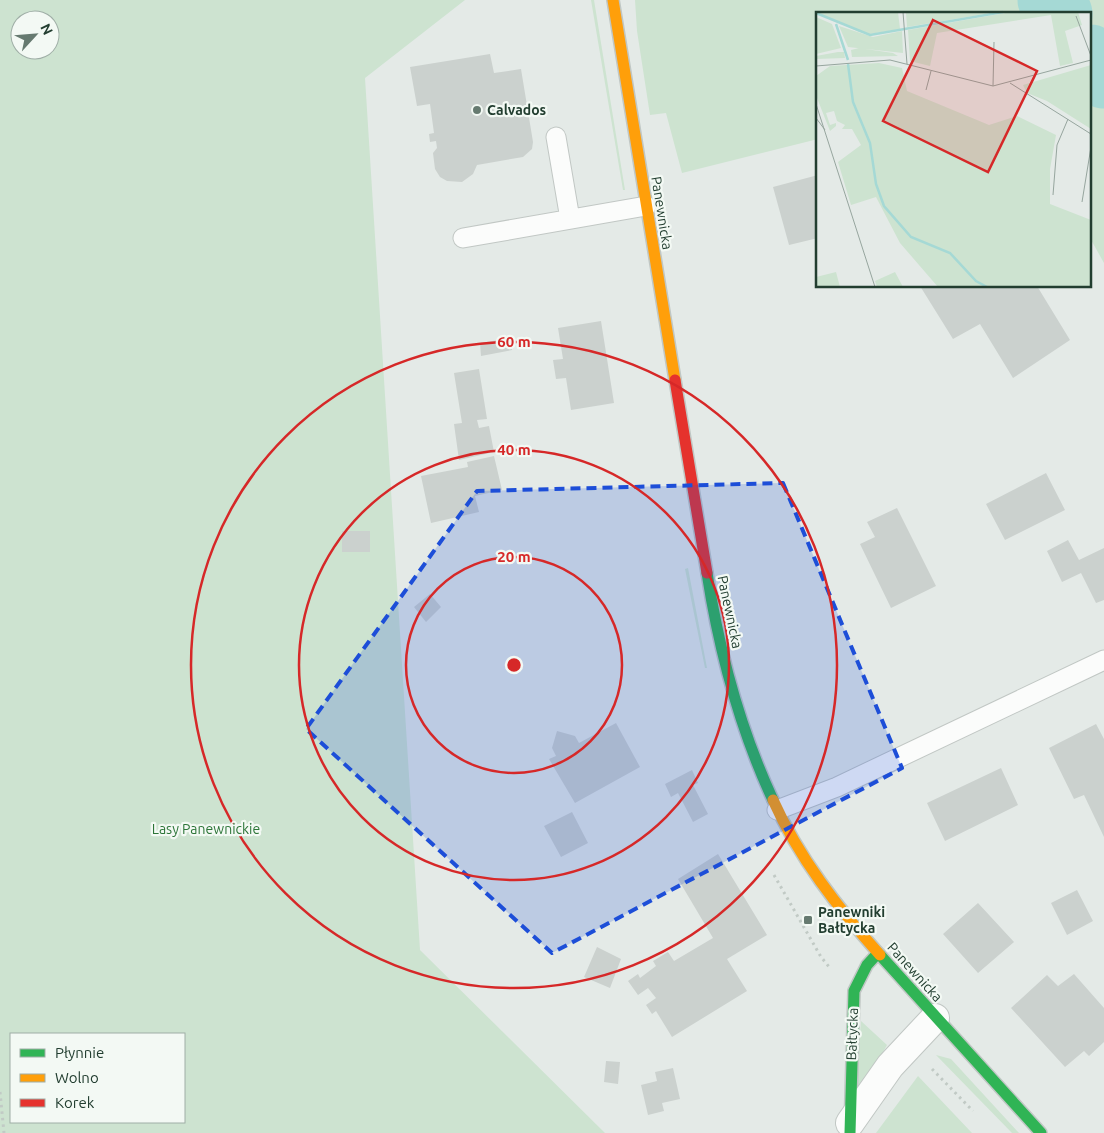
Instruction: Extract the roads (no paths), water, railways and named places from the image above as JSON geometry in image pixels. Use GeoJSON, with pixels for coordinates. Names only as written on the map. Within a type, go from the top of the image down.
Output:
{"type":"FeatureCollection","features":[{"type":"Feature","properties":{"kind":"street","name":"Panewnicka"},"geometry":{"type":"LineString","coordinates":[[613,0],[699,534],[720,643],[740,716],[777,810],[822,886],[935,1018],[1041,1133]]}},
{"type":"Feature","properties":{"kind":"street","name":"Bałtycka"},"geometry":{"type":"LineString","coordinates":[[850,1128],[854,991],[860,978],[878,953]]}},
{"type":"Feature","properties":{"kind":"street","name":"Bałtycka"},"geometry":{"type":"LineString","coordinates":[[850,1128],[890,1066],[935,1018]]}},
{"type":"Feature","properties":{"kind":"lane"},"geometry":{"type":"LineString","coordinates":[[556,137],[570,219]]}},
{"type":"Feature","properties":{"kind":"lane"},"geometry":{"type":"LineString","coordinates":[[463,238],[646,206]]}},
{"type":"Feature","properties":{"kind":"lane"},"geometry":{"type":"LineString","coordinates":[[777,810],[837,787],[1104,660]]}},
{"type":"Feature","properties":{"kind":"waterway"},"geometry":{"type":"LineString","coordinates":[[1050,0],[1059,12]]}},
{"type":"Feature","properties":{"kind":"waterway"},"geometry":{"type":"LineString","coordinates":[[1092,60],[1104,76]]}},
{"type":"Feature","properties":{"kind":"place","name":"Calvados"},"geometry":{"type":"Point","coordinates":[477,110]}},
{"type":"Feature","properties":{"kind":"place","name":"Panewniki Bałtycka"},"geometry":{"type":"Point","coordinates":[808,920]}},
{"type":"Feature","properties":{"kind":"park label","name":"Lasy Panewnickie"},"geometry":{"type":"Point","coordinates":[206,829]}}]}
